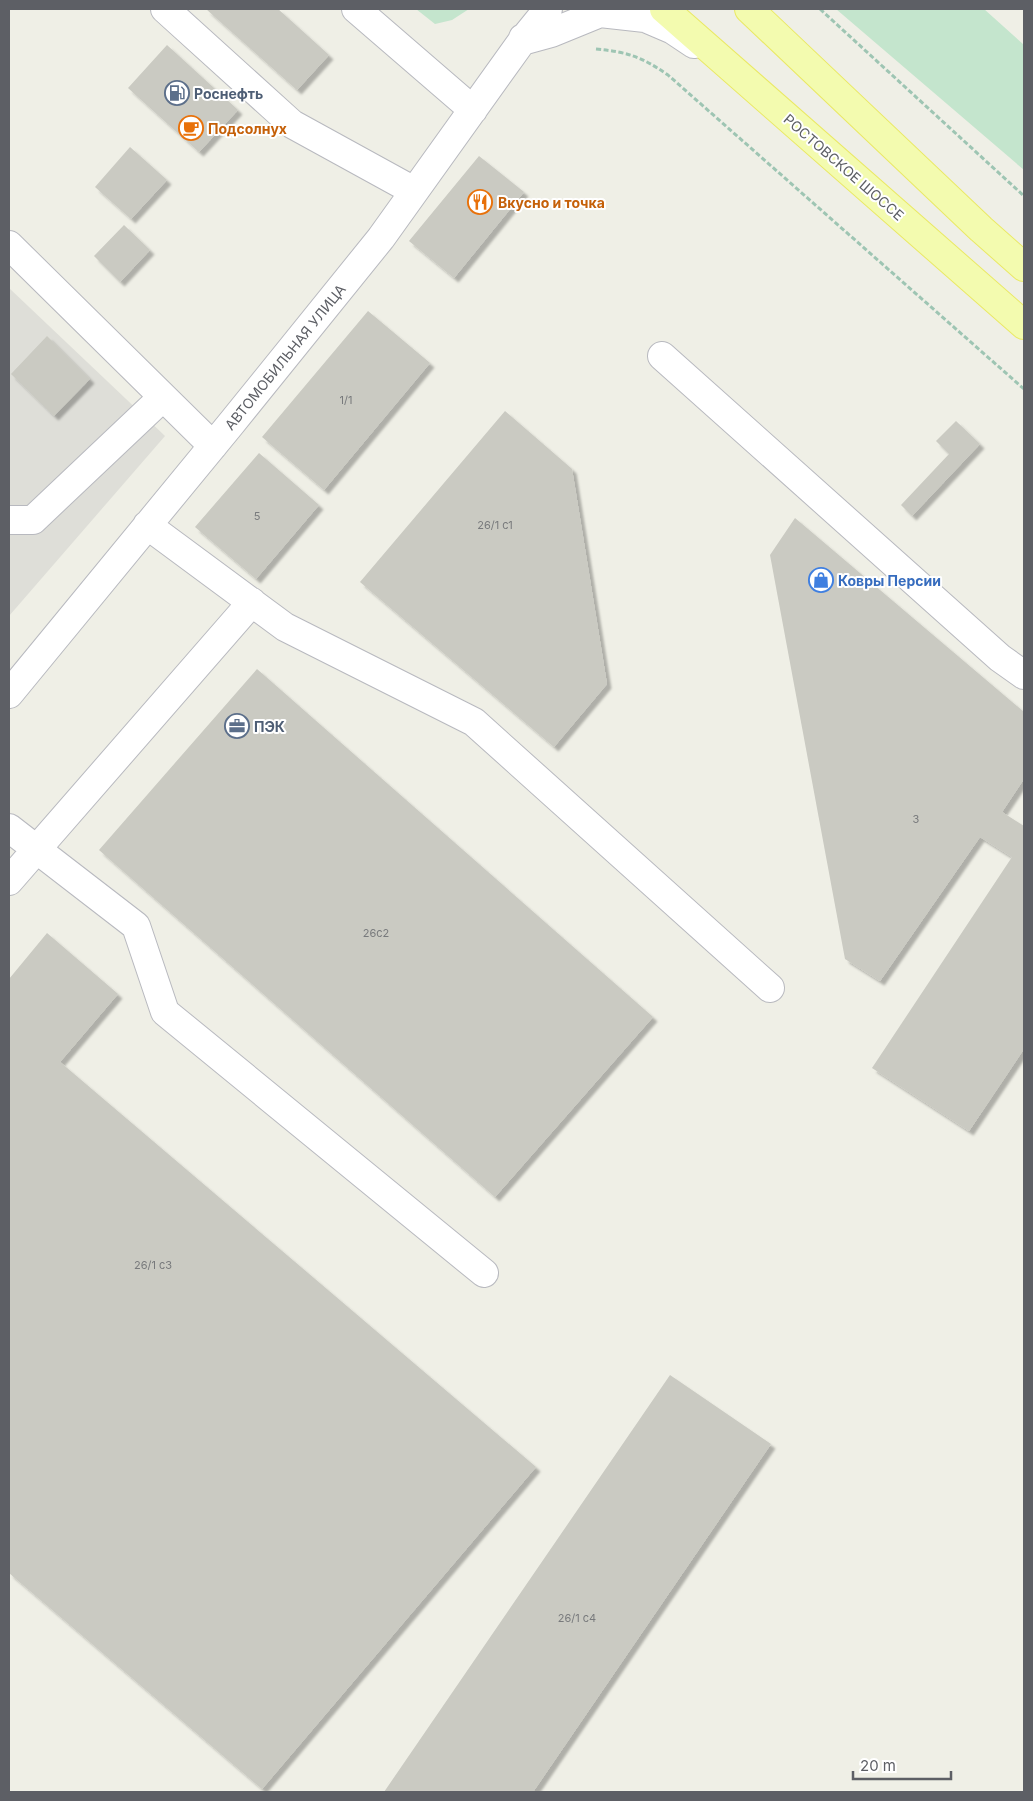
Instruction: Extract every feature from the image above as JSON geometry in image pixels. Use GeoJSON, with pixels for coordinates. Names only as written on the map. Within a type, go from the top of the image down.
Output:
{"type":"FeatureCollection","features":[{"type":"Feature","properties":{"kind":"main road","name":"РОСТОВСКОЕ ШОССЕ"},"geometry":{"type":"LineString","coordinates":[[664,9],[1024,325]]}},
{"type":"Feature","properties":{"kind":"main road"},"geometry":{"type":"LineString","coordinates":[[749,9],[981,229],[1024,267]]}},
{"type":"Feature","properties":{"kind":"street"},"geometry":{"type":"LineString","coordinates":[[165,9],[292,124],[414,191]]}},
{"type":"Feature","properties":{"kind":"street"},"geometry":{"type":"LineString","coordinates":[[356,9],[474,110]]}},
{"type":"Feature","properties":{"kind":"street"},"geometry":{"type":"LineString","coordinates":[[522,41],[531,9]]}},
{"type":"Feature","properties":{"kind":"street","name":"АВТОМОБИЛЬНАЯ УЛИЦА"},"geometry":{"type":"LineString","coordinates":[[9,694],[212,446],[386,243],[414,191],[522,41],[548,9]]}},
{"type":"Feature","properties":{"kind":"street"},"geometry":{"type":"LineString","coordinates":[[522,41],[551,33],[600,13],[645,18],[673,30],[733,70]]}},
{"type":"Feature","properties":{"kind":"street"},"geometry":{"type":"LineString","coordinates":[[9,245],[212,446]]}},
{"type":"Feature","properties":{"kind":"street"},"geometry":{"type":"LineString","coordinates":[[662,356],[1000,658],[1024,675]]}},
{"type":"Feature","properties":{"kind":"street"},"geometry":{"type":"LineString","coordinates":[[9,520],[33,520],[163,397]]}},
{"type":"Feature","properties":{"kind":"street"},"geometry":{"type":"LineString","coordinates":[[147,526],[285,627],[474,722],[770,988]]}},
{"type":"Feature","properties":{"kind":"street"},"geometry":{"type":"LineString","coordinates":[[9,881],[252,602]]}},
{"type":"Feature","properties":{"kind":"street"},"geometry":{"type":"LineString","coordinates":[[9,828],[136,926],[165,1012],[484,1273]]}},
{"type":"Feature","properties":{"kind":"path"},"geometry":{"type":"LineString","coordinates":[[820,9],[1024,196]]}},
{"type":"Feature","properties":{"kind":"path"},"geometry":{"type":"LineString","coordinates":[[588,48],[622,52],[646,60],[668,75],[1024,389]]}},
{"type":"Feature","properties":{"kind":"shaded area"},"geometry":{"type":"Polygon","coordinates":[[[9,288],[165,436],[9,616],[9,288]]]}},
{"type":"Feature","properties":{"kind":"green space"},"geometry":{"type":"Polygon","coordinates":[[[416,9],[469,9],[452,20],[435,24],[416,9]]]}},
{"type":"Feature","properties":{"kind":"green space"},"geometry":{"type":"Polygon","coordinates":[[[836,9],[984,9],[1024,45],[1024,170],[836,9]]]}},
{"type":"Feature","properties":{"kind":"building"},"geometry":{"type":"Polygon","coordinates":[[[206,9],[278,9],[329,55],[297,90],[206,9]]]}},
{"type":"Feature","properties":{"kind":"building"},"geometry":{"type":"Polygon","coordinates":[[[167,45],[238,110],[199,152],[128,88],[167,45]]]}},
{"type":"Feature","properties":{"kind":"building"},"geometry":{"type":"Polygon","coordinates":[[[130,147],[167,180],[131,219],[95,187],[130,147]]]}},
{"type":"Feature","properties":{"kind":"building"},"geometry":{"type":"Polygon","coordinates":[[[479,156],[524,192],[454,278],[409,241],[479,156]]]}},
{"type":"Feature","properties":{"kind":"building"},"geometry":{"type":"Polygon","coordinates":[[[124,225],[150,250],[120,282],[94,256],[124,225]]]}},
{"type":"Feature","properties":{"kind":"building"},"geometry":{"type":"Polygon","coordinates":[[[368,311],[430,363],[324,490],[262,437],[368,311]]]}},
{"type":"Feature","properties":{"kind":"building"},"geometry":{"type":"Polygon","coordinates":[[[47,336],[90,379],[54,416],[11,374],[47,336]]]}},
{"type":"Feature","properties":{"kind":"building"},"geometry":{"type":"Polygon","coordinates":[[[505,411],[572,469],[607,684],[554,747],[360,582],[505,411]]]}},
{"type":"Feature","properties":{"kind":"building"},"geometry":{"type":"Polygon","coordinates":[[[956,421],[980,444],[912,516],[901,505],[949,454],[936,441],[956,421]]]}},
{"type":"Feature","properties":{"kind":"building"},"geometry":{"type":"Polygon","coordinates":[[[259,453],[319,505],[256,579],[195,527],[259,453]]]}},
{"type":"Feature","properties":{"kind":"building"},"geometry":{"type":"Polygon","coordinates":[[[795,518],[1024,712],[1024,779],[1002,812],[1024,826],[1024,1049],[969,1131],[872,1068],[1012,857],[980,837],[880,981],[845,959],[770,555],[795,518]]]}},
{"type":"Feature","properties":{"kind":"building"},"geometry":{"type":"Polygon","coordinates":[[[257,669],[653,1017],[495,1197],[99,850],[257,669]]]}},
{"type":"Feature","properties":{"kind":"building"},"geometry":{"type":"Polygon","coordinates":[[[47,933],[118,994],[60,1062],[536,1467],[262,1789],[9,1573],[9,979],[47,933]]]}},
{"type":"Feature","properties":{"kind":"building"},"geometry":{"type":"Polygon","coordinates":[[[670,1375],[771,1444],[533,1792],[384,1792],[670,1375]]]}},
{"type":"Feature","properties":{"kind":"place","name":"Роснефть"},"geometry":{"type":"Point","coordinates":[177,93]}},
{"type":"Feature","properties":{"kind":"place","name":"Подсолнух"},"geometry":{"type":"Point","coordinates":[191,128]}},
{"type":"Feature","properties":{"kind":"place","name":"Вкусно и точка"},"geometry":{"type":"Point","coordinates":[480,202]}},
{"type":"Feature","properties":{"kind":"place","name":"Ковры Персии"},"geometry":{"type":"Point","coordinates":[821,580]}},
{"type":"Feature","properties":{"kind":"place","name":"ПЭК"},"geometry":{"type":"Point","coordinates":[237,726]}}]}
